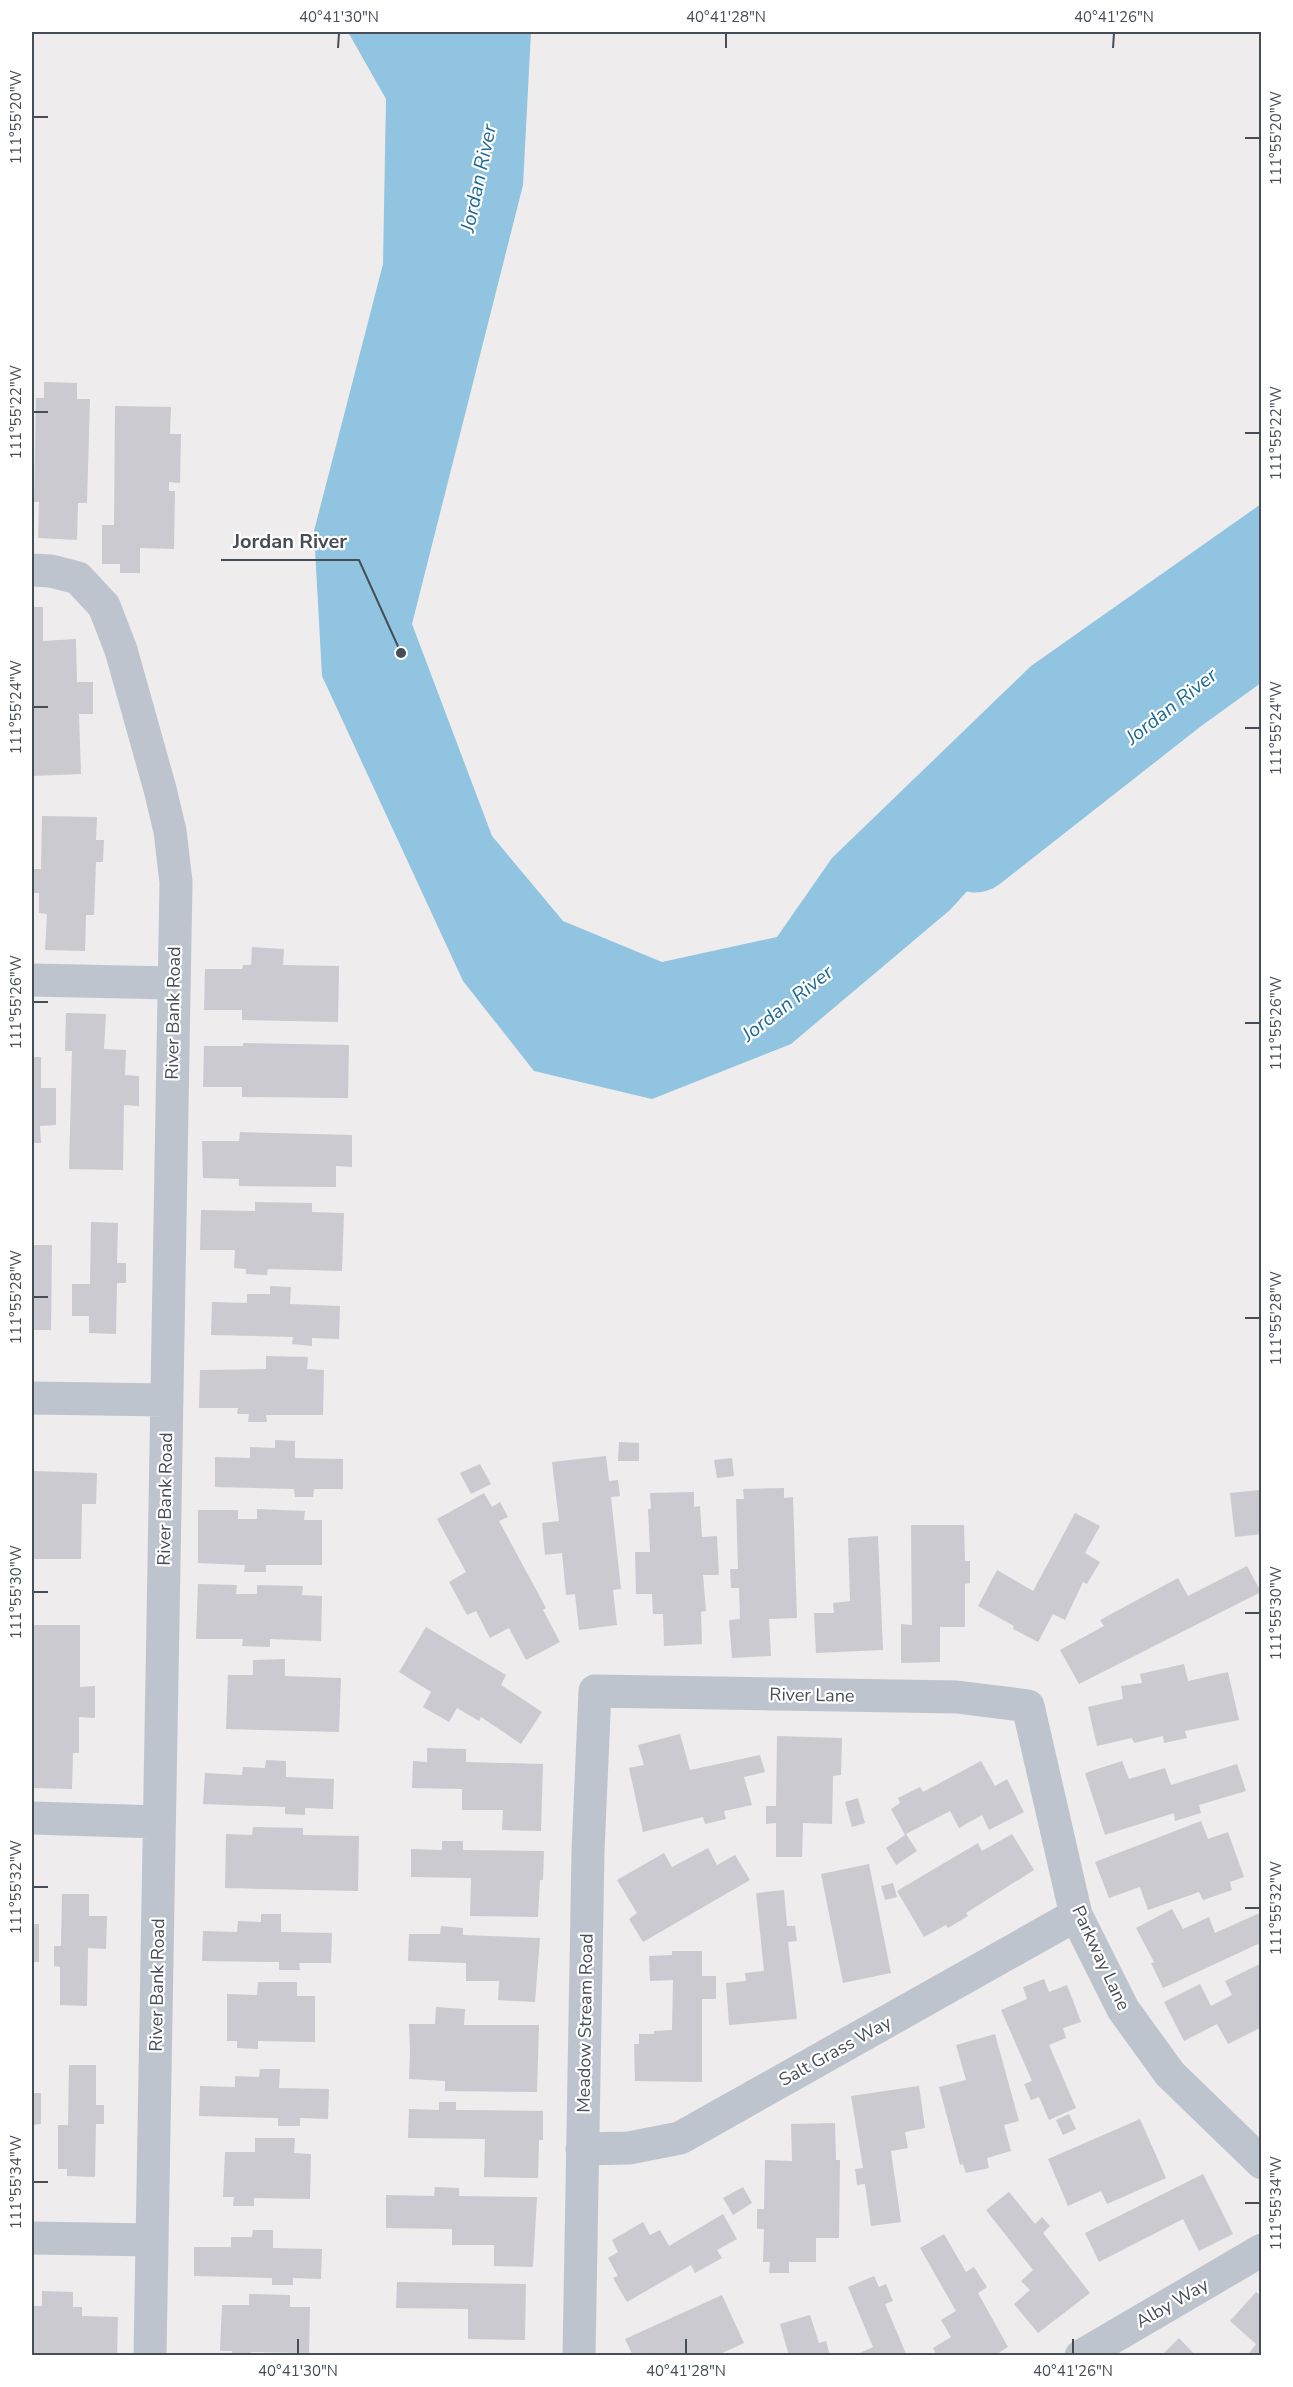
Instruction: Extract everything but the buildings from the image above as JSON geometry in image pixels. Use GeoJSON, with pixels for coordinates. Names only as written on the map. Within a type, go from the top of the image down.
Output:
{"type":"FeatureCollection","features":[{"type":"Feature","properties":{"kind":"street","name":"River Bank Road"},"geometry":{"type":"LineString","coordinates":[[32,570],[51,571],[78,578],[104,606],[121,650],[170,831],[176,882],[150,2355]]}},
{"type":"Feature","properties":{"kind":"street"},"geometry":{"type":"LineString","coordinates":[[32,980],[173,983]]}},
{"type":"Feature","properties":{"kind":"street"},"geometry":{"type":"LineString","coordinates":[[32,1398],[166,1400]]}},
{"type":"Feature","properties":{"kind":"street","name":"River Lane"},"geometry":{"type":"LineString","coordinates":[[595,1691],[957,1697],[1028,1706]]}},
{"type":"Feature","properties":{"kind":"street","name":"Meadow Stream Road"},"geometry":{"type":"LineString","coordinates":[[579,2355],[588,1851],[595,1691]]}},
{"type":"Feature","properties":{"kind":"street","name":"Parkway Lane"},"geometry":{"type":"LineString","coordinates":[[1028,1706],[1076,1915],[1123,2009],[1170,2074],[1262,2163]]}},
{"type":"Feature","properties":{"kind":"street"},"geometry":{"type":"LineString","coordinates":[[32,1818],[159,1822]]}},
{"type":"Feature","properties":{"kind":"street","name":"Salt Grass Way"},"geometry":{"type":"LineString","coordinates":[[582,2149],[628,2148],[680,2138],[1076,1915]]}},
{"type":"Feature","properties":{"kind":"street"},"geometry":{"type":"LineString","coordinates":[[32,2238],[152,2240]]}},
{"type":"Feature","properties":{"kind":"street","name":"Alby Way"},"geometry":{"type":"LineString","coordinates":[[1081,2355],[1262,2250]]}},
{"type":"Feature","properties":{"kind":"water"},"geometry":{"type":"Polygon","coordinates":[[[348,32],[531,32],[523,185],[412,624],[492,836],[563,921],[662,962],[777,937],[832,858],[1031,666],[1261,504],[1261,626],[1060,789],[950,910],[791,1044],[652,1099],[534,1071],[463,981],[322,676],[314,531],[383,264],[386,99],[348,32]]]}},
{"type":"Feature","properties":{"kind":"waterway","name":"Jordan River"},"geometry":{"type":"LineString","coordinates":[[976,855],[1180,695],[1262,636]]}},
{"type":"Feature","properties":{"kind":"place","name":"Jordan River"},"geometry":{"type":"Point","coordinates":[401,653]}}]}
